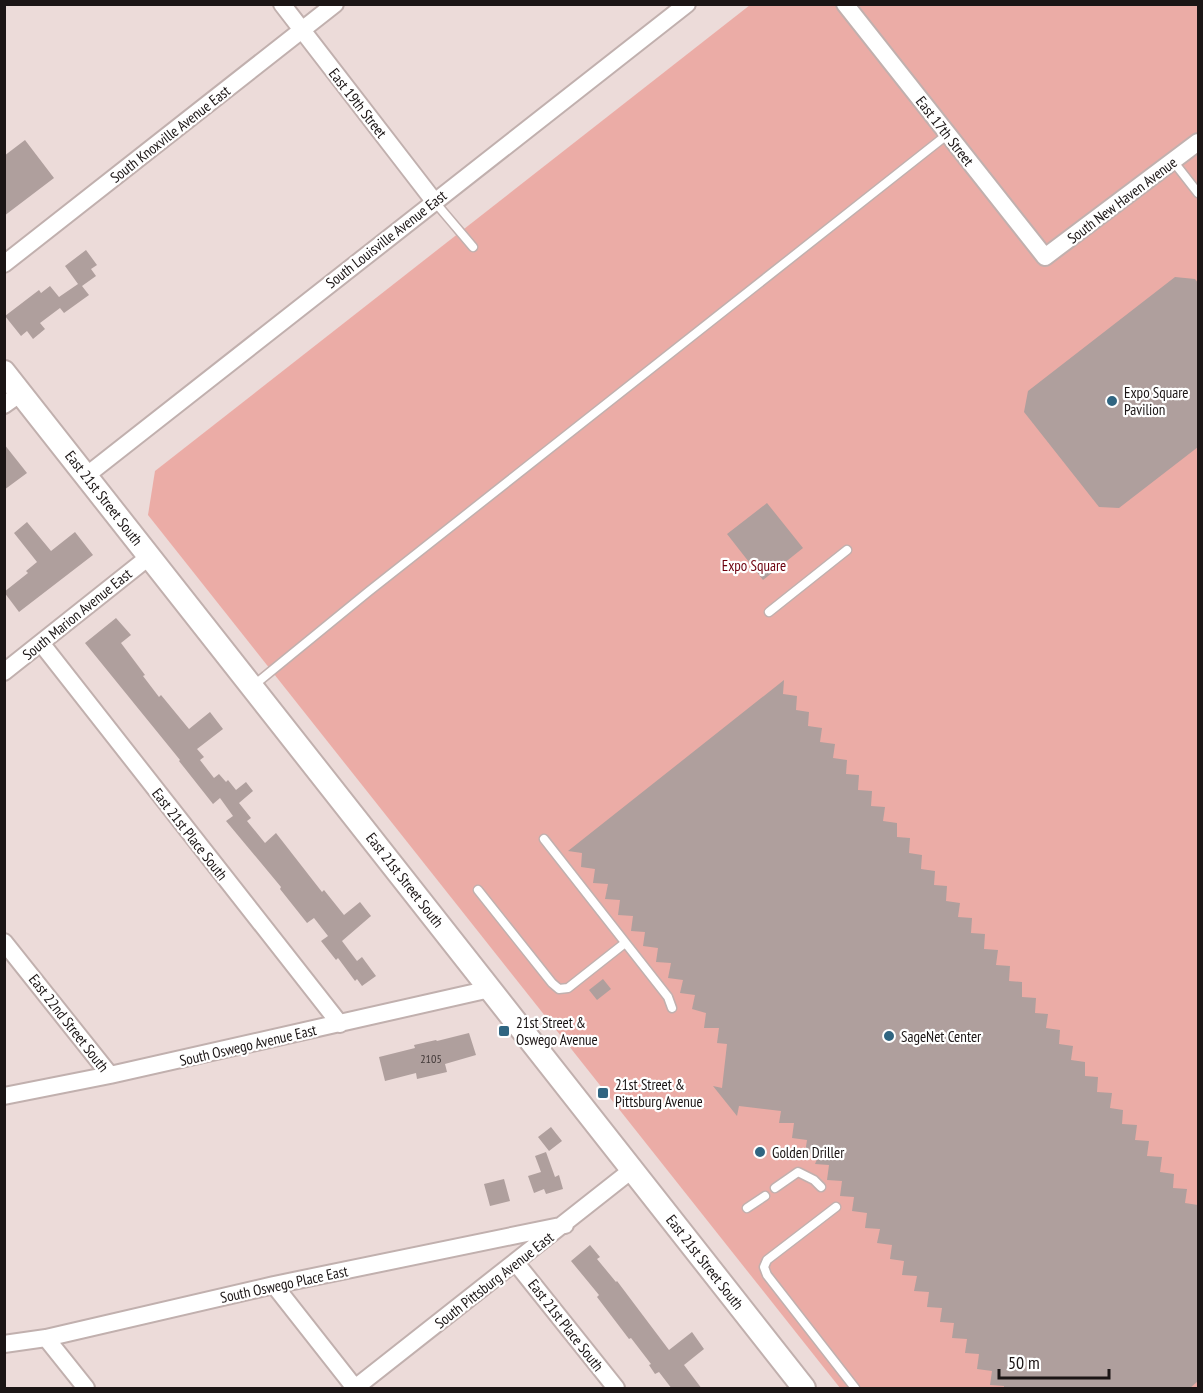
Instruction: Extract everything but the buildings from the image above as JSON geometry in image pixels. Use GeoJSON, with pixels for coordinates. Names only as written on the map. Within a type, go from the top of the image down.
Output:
{"type":"FeatureCollection","features":[{"type":"Feature","properties":{"kind":"main road","name":"East 21st Street South"},"geometry":{"type":"LineString","coordinates":[[4,372],[13,399],[87,475],[804,1389]]}},
{"type":"Feature","properties":{"kind":"street","name":"East 19th Street"},"geometry":{"type":"LineString","coordinates":[[282,4],[434,201]]}},
{"type":"Feature","properties":{"kind":"street","name":"South Knoxville Avenue East"},"geometry":{"type":"LineString","coordinates":[[4,264],[335,4]]}},
{"type":"Feature","properties":{"kind":"street","name":"South Louisville Avenue East"},"geometry":{"type":"LineString","coordinates":[[87,475],[687,4]]}},
{"type":"Feature","properties":{"kind":"street","name":"East 17th Street"},"geometry":{"type":"LineString","coordinates":[[845,4],[1045,257]]}},
{"type":"Feature","properties":{"kind":"street","name":"South New Haven Avenue"},"geometry":{"type":"LineString","coordinates":[[1045,257],[1198,142]]}},
{"type":"Feature","properties":{"kind":"street","name":"South Marion Avenue East"},"geometry":{"type":"LineString","coordinates":[[4,672],[150,556]]}},
{"type":"Feature","properties":{"kind":"street","name":"East 21st Place South"},"geometry":{"type":"LineString","coordinates":[[41,643],[340,1024]]}},
{"type":"Feature","properties":{"kind":"street","name":"East 22nd Street South"},"geometry":{"type":"LineString","coordinates":[[4,942],[110,1076]]}},
{"type":"Feature","properties":{"kind":"street","name":"South Oswego Avenue East"},"geometry":{"type":"LineString","coordinates":[[4,1096],[110,1076],[490,989]]}},
{"type":"Feature","properties":{"kind":"street","name":"South Pittsburg Avenue East"},"geometry":{"type":"LineString","coordinates":[[355,1388],[565,1225],[633,1169]]}},
{"type":"Feature","properties":{"kind":"street","name":"South Oswego Place East"},"geometry":{"type":"LineString","coordinates":[[4,1344],[46,1338],[274,1285],[565,1225]]}},
{"type":"Feature","properties":{"kind":"street","name":"East 21st Place South"},"geometry":{"type":"LineString","coordinates":[[516,1263],[616,1389]]}},
{"type":"Feature","properties":{"kind":"street"},"geometry":{"type":"LineString","coordinates":[[274,1285],[355,1388]]}},
{"type":"Feature","properties":{"kind":"street"},"geometry":{"type":"LineString","coordinates":[[46,1338],[86,1389]]}},
{"type":"Feature","properties":{"kind":"lane"},"geometry":{"type":"LineString","coordinates":[[252,686],[948,134]]}},
{"type":"Feature","properties":{"kind":"lane"},"geometry":{"type":"LineString","coordinates":[[1173,161],[1198,193]]}},
{"type":"Feature","properties":{"kind":"lane"},"geometry":{"type":"LineString","coordinates":[[434,201],[473,247]]}},
{"type":"Feature","properties":{"kind":"lane"},"geometry":{"type":"LineString","coordinates":[[769,612],[847,550]]}},
{"type":"Feature","properties":{"kind":"lane"},"geometry":{"type":"LineString","coordinates":[[544,839],[668,997],[672,1008]]}},
{"type":"Feature","properties":{"kind":"lane"},"geometry":{"type":"LineString","coordinates":[[478,890],[559,989],[568,988],[625,943]]}},
{"type":"Feature","properties":{"kind":"lane"},"geometry":{"type":"LineString","coordinates":[[776,1188],[798,1172],[807,1175],[821,1187]]}},
{"type":"Feature","properties":{"kind":"lane"},"geometry":{"type":"LineString","coordinates":[[747,1208],[765,1196]]}},
{"type":"Feature","properties":{"kind":"lane"},"geometry":{"type":"LineString","coordinates":[[836,1207],[767,1260],[764,1267],[767,1275],[855,1389]]}},
{"type":"Feature","properties":{"kind":"green space","name":"Expo Square"},"geometry":{"type":"Polygon","coordinates":[[[750,5],[1198,5],[1198,1388],[840,1388],[148,515],[155,471],[750,5]]]}},
{"type":"Feature","properties":{"kind":"place","name":"Expo Square Pavilion"},"geometry":{"type":"Point","coordinates":[1112,401]}},
{"type":"Feature","properties":{"kind":"place","name":"21st Street & Oswego Avenue"},"geometry":{"type":"Point","coordinates":[504,1031]}},
{"type":"Feature","properties":{"kind":"place","name":"SageNet Center"},"geometry":{"type":"Point","coordinates":[889,1036]}},
{"type":"Feature","properties":{"kind":"place","name":"21st Street & Pittsburg Avenue"},"geometry":{"type":"Point","coordinates":[603,1093]}},
{"type":"Feature","properties":{"kind":"place","name":"Golden Driller"},"geometry":{"type":"Point","coordinates":[760,1152]}}]}
